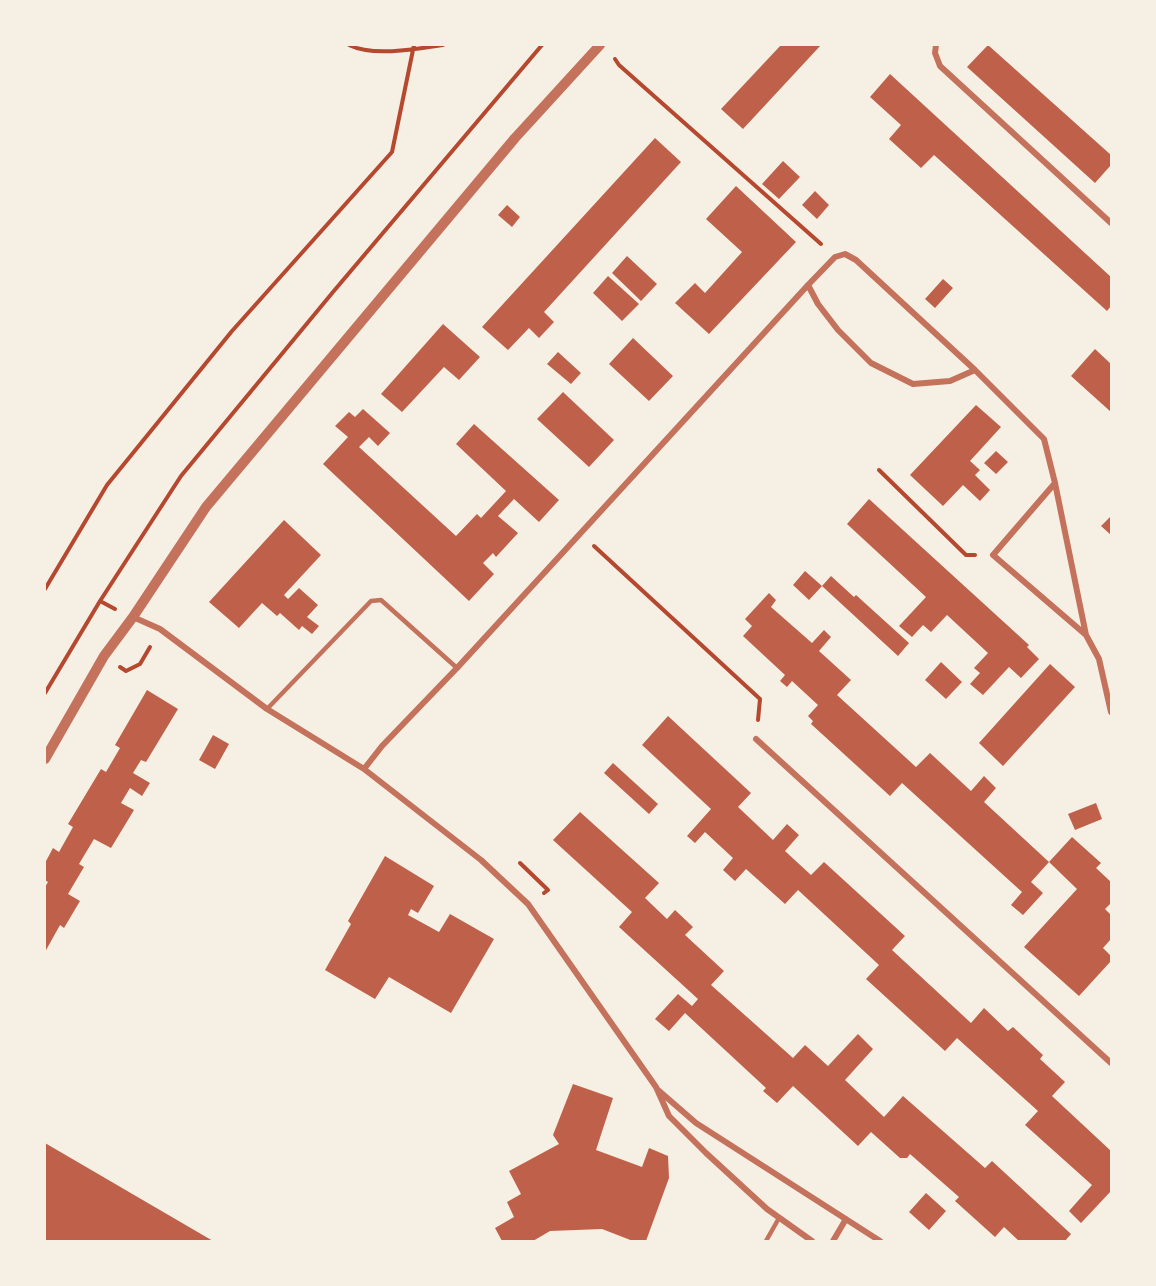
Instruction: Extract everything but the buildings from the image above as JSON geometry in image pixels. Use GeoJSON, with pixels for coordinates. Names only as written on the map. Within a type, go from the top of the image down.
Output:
{"type":"FeatureCollection","features":[{"type":"Feature","properties":{"kind":"street"},"geometry":{"type":"LineString","coordinates":[[45,759],[104,656],[133,618],[206,507],[515,138],[600,45]]}},
{"type":"Feature","properties":{"kind":"street"},"geometry":{"type":"LineString","coordinates":[[936,45],[935,53],[940,66],[1111,223]]}},
{"type":"Feature","properties":{"kind":"street"},"geometry":{"type":"LineString","coordinates":[[364,769],[382,746],[457,668],[808,285],[835,257],[845,254],[856,260],[975,370],[1044,439],[1086,635],[1099,659],[1111,711]]}},
{"type":"Feature","properties":{"kind":"street"},"geometry":{"type":"LineString","coordinates":[[808,285],[818,304],[838,330],[871,363],[913,384],[950,381],[975,370]]}},
{"type":"Feature","properties":{"kind":"street"},"geometry":{"type":"LineString","coordinates":[[1055,483],[993,555],[1086,635]]}},
{"type":"Feature","properties":{"kind":"street"},"geometry":{"type":"LineString","coordinates":[[133,618],[160,629],[267,709],[364,769],[481,860],[528,904],[656,1087],[669,1116],[706,1154],[767,1209],[812,1241]]}},
{"type":"Feature","properties":{"kind":"street"},"geometry":{"type":"LineString","coordinates":[[756,739],[1111,1063]]}},
{"type":"Feature","properties":{"kind":"street"},"geometry":{"type":"LineString","coordinates":[[656,1087],[696,1123],[880,1241]]}},
{"type":"Feature","properties":{"kind":"street"},"geometry":{"type":"LineString","coordinates":[[833,1241],[846,1219]]}},
{"type":"Feature","properties":{"kind":"lane"},"geometry":{"type":"LineString","coordinates":[[267,709],[371,601],[381,600],[457,668]]}},
{"type":"Feature","properties":{"kind":"lane"},"geometry":{"type":"LineString","coordinates":[[766,1241],[780,1218]]}},
{"type":"Feature","properties":{"kind":"path"},"geometry":{"type":"LineString","coordinates":[[349,45],[360,51],[443,45]]}},
{"type":"Feature","properties":{"kind":"path"},"geometry":{"type":"LineString","coordinates":[[45,693],[100,601],[182,477],[333,292],[542,45]]}},
{"type":"Feature","properties":{"kind":"path"},"geometry":{"type":"LineString","coordinates":[[45,588],[107,485],[232,331],[392,152],[413,47]]}},
{"type":"Feature","properties":{"kind":"path"},"geometry":{"type":"LineString","coordinates":[[611,52],[620,65],[835,257]]}},
{"type":"Feature","properties":{"kind":"path"},"geometry":{"type":"LineString","coordinates":[[879,470],[966,555],[993,555]]}},
{"type":"Feature","properties":{"kind":"path"},"geometry":{"type":"LineString","coordinates":[[586,554],[594,545],[760,699],[756,739]]}}]}
